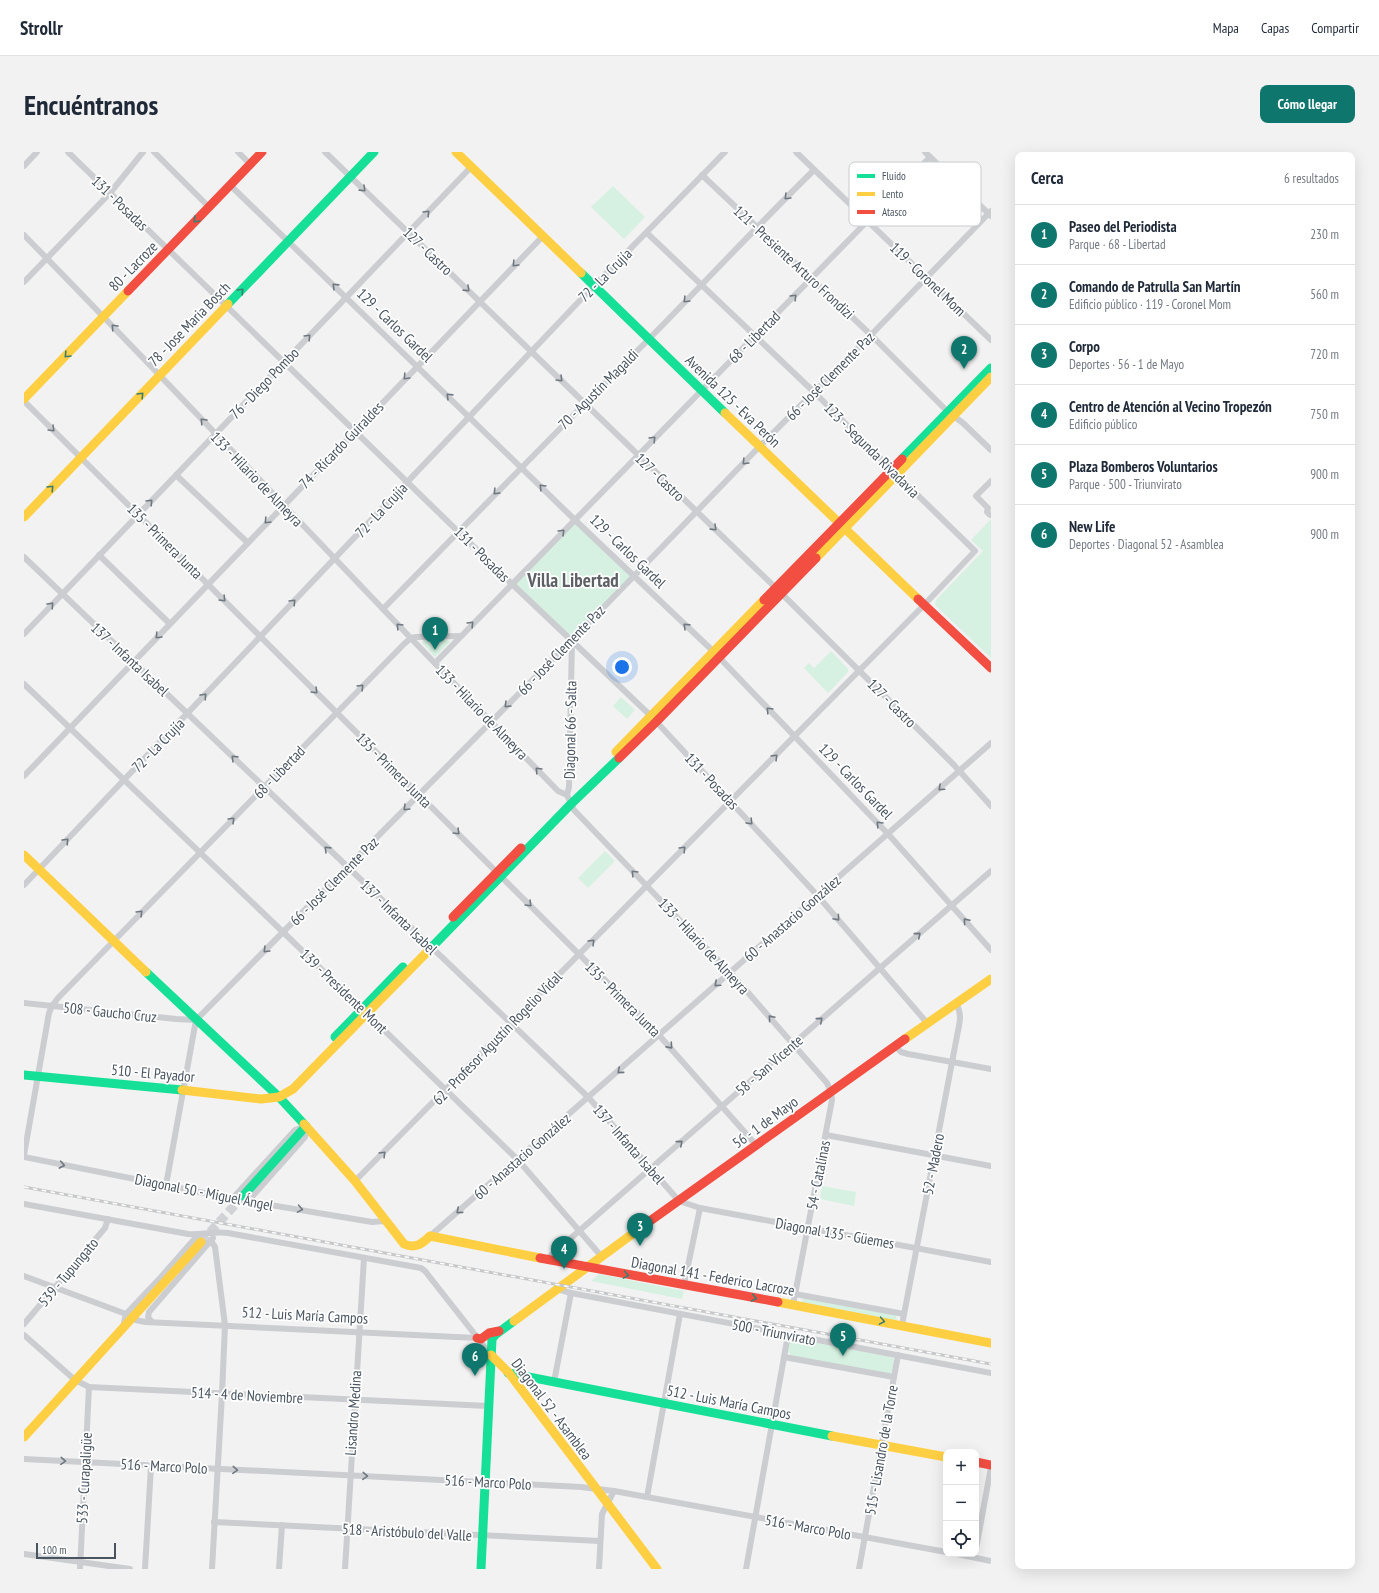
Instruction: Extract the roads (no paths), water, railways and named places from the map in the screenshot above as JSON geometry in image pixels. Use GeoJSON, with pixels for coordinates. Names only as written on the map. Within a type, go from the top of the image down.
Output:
{"type":"FeatureCollection","features":[{"type":"Feature","properties":{"kind":"street"},"geometry":{"type":"LineString","coordinates":[[24,166],[37,152]]}},
{"type":"Feature","properties":{"kind":"street","name":"131 - Posadas"},"geometry":{"type":"LineString","coordinates":[[68,152],[408,481],[511,583],[654,719],[817,895],[881,967],[928,1024]]}},
{"type":"Feature","properties":{"kind":"street"},"geometry":{"type":"LineString","coordinates":[[24,282],[110,193],[143,152]]}},
{"type":"Feature","properties":{"kind":"street"},"geometry":{"type":"LineString","coordinates":[[154,152],[208,207]]}},
{"type":"Feature","properties":{"kind":"street"},"geometry":{"type":"LineString","coordinates":[[238,152],[250,164]]}},
{"type":"Feature","properties":{"kind":"street","name":"80 - Lacroze"},"geometry":{"type":"LineString","coordinates":[[24,400],[262,152]]}},
{"type":"Feature","properties":{"kind":"street","name":"127 - Castro"},"geometry":{"type":"LineString","coordinates":[[325,152],[778,591],[960,771],[991,806]]}},
{"type":"Feature","properties":{"kind":"street","name":"78 - Jose Maria Bosch"},"geometry":{"type":"LineString","coordinates":[[24,516],[374,152]]}},
{"type":"Feature","properties":{"kind":"street","name":"Avenida 125 - Eva Perón"},"geometry":{"type":"LineString","coordinates":[[456,152],[593,286],[991,668]]}},
{"type":"Feature","properties":{"kind":"street","name":"72 - La Crujía"},"geometry":{"type":"LineString","coordinates":[[24,885],[593,286],[647,233],[724,152]]}},
{"type":"Feature","properties":{"kind":"street","name":"119 - Coronel Mom"},"geometry":{"type":"LineString","coordinates":[[796,152],[849,202]]}},
{"type":"Feature","properties":{"kind":"street"},"geometry":{"type":"LineString","coordinates":[[925,152],[935,162]]}},
{"type":"Feature","properties":{"kind":"street","name":"68 - Libertad"},"geometry":{"type":"LineString","coordinates":[[925,162],[930,157]]}},
{"type":"Feature","properties":{"kind":"street","name":"76 - Diego Pombo"},"geometry":{"type":"LineString","coordinates":[[24,634],[471,167]]}},
{"type":"Feature","properties":{"kind":"street","name":"70 - Agustín Magaldi"},"geometry":{"type":"LineString","coordinates":[[382,609],[702,284],[757,226],[814,170]]}},
{"type":"Feature","properties":{"kind":"street","name":"121 - Presiente Arturo Frondizi"},"geometry":{"type":"LineString","coordinates":[[702,175],[812,278],[950,414],[963,423],[991,450]]}},
{"type":"Feature","properties":{"kind":"street","name":"129 - Carlos Gardel"},"geometry":{"type":"LineString","coordinates":[[230,185],[417,365],[574,520],[717,655],[889,835],[991,950]]}},
{"type":"Feature","properties":{"kind":"street"},"geometry":{"type":"LineString","coordinates":[[981,205],[990,214]]}},
{"type":"Feature","properties":{"kind":"street","name":"66 - José Clemente Paz"},"geometry":{"type":"LineString","coordinates":[[981,223],[990,214]]}},
{"type":"Feature","properties":{"kind":"street","name":"68 - Libertad"},"geometry":{"type":"LineString","coordinates":[[435,663],[511,583],[864,226]]}},
{"type":"Feature","properties":{"kind":"street","name":"119 - Coronel Mom"},"geometry":{"type":"LineString","coordinates":[[874,226],[991,340]]}},
{"type":"Feature","properties":{"kind":"street","name":"66 - José Clemente Paz"},"geometry":{"type":"LineString","coordinates":[[196,1020],[572,640],[759,446],[978,226]]}},
{"type":"Feature","properties":{"kind":"street","name":"123 - Segunda Rivadavia"},"geometry":{"type":"LineString","coordinates":[[647,233],[814,392],[893,472],[975,551]]}},
{"type":"Feature","properties":{"kind":"street","name":"133 - Hilario de Almeyra"},"geometry":{"type":"LineString","coordinates":[[24,235],[490,722],[558,792],[569,800],[574,810],[730,973],[794,1044],[827,1083],[831,1092]]}},
{"type":"Feature","properties":{"kind":"street","name":"74 - Ricardo Guiraldes"},"geometry":{"type":"LineString","coordinates":[[24,776],[479,300],[543,236]]}},
{"type":"Feature","properties":{"kind":"street"},"geometry":{"type":"LineString","coordinates":[[282,1095],[293,1089],[365,1011],[569,800],[654,719],[717,655],[950,414],[991,368]]}},
{"type":"Feature","properties":{"kind":"street"},"geometry":{"type":"LineString","coordinates":[[950,414],[991,377]]}},
{"type":"Feature","properties":{"kind":"street","name":"135 - Primera Junta"},"geometry":{"type":"LineString","coordinates":[[24,400],[660,1035],[756,1146]]}},
{"type":"Feature","properties":{"kind":"street"},"geometry":{"type":"LineString","coordinates":[[176,475],[247,542]]}},
{"type":"Feature","properties":{"kind":"street"},"geometry":{"type":"LineString","coordinates":[[990,516],[987,512],[988,508],[976,496],[991,480]]}},
{"type":"Feature","properties":{"kind":"street","name":"62 - Profesor Agustín Rogelio Vidal"},"geometry":{"type":"LineString","coordinates":[[355,1181],[446,1091],[579,954],[795,737],[975,551]]}},
{"type":"Feature","properties":{"kind":"street"},"geometry":{"type":"LineString","coordinates":[[99,555],[169,623]]}},
{"type":"Feature","properties":{"kind":"street","name":"137 - Infanta Isabel"},"geometry":{"type":"LineString","coordinates":[[24,557],[188,713],[347,868],[589,1098],[679,1201]]}},
{"type":"Feature","properties":{"kind":"street"},"geometry":{"type":"LineString","coordinates":[[411,638],[459,636]]}},
{"type":"Feature","properties":{"kind":"street","name":"68 - Libertad"},"geometry":{"type":"LineString","coordinates":[[52,1006],[113,941],[411,638]]}},
{"type":"Feature","properties":{"kind":"street","name":"Diagonal 66 - Salta"},"geometry":{"type":"LineString","coordinates":[[569,800],[572,640]]}},
{"type":"Feature","properties":{"kind":"street","name":"139 - Presidente Mont"},"geometry":{"type":"LineString","coordinates":[[24,684],[284,932],[518,1160],[602,1257]]}},
{"type":"Feature","properties":{"kind":"street","name":"60 - Anastacio González"},"geometry":{"type":"LineString","coordinates":[[430,1236],[589,1098],[817,895],[889,835],[991,743]]}},
{"type":"Feature","properties":{"kind":"street"},"geometry":{"type":"LineString","coordinates":[[24,855],[196,1020],[282,1095],[306,1126],[355,1181],[402,1243],[407,1246],[418,1246],[430,1236]]}},
{"type":"Feature","properties":{"kind":"street","name":"58 - San Vicente"},"geometry":{"type":"LineString","coordinates":[[547,1259],[991,871]]}},
{"type":"Feature","properties":{"kind":"street","name":"56 - 1 de Mayo"},"geometry":{"type":"LineString","coordinates":[[477,1338],[482,1339],[489,1333],[499,1331],[831,1092],[956,1004],[990,982]]}},
{"type":"Feature","properties":{"kind":"street","name":"508 - Gaucho Cruz"},"geometry":{"type":"LineString","coordinates":[[24,1003],[196,1020]]}},
{"type":"Feature","properties":{"kind":"street","name":"52 - Madero"},"geometry":{"type":"LineString","coordinates":[[902,1325],[960,1016],[960,1010],[956,1004]]}},
{"type":"Feature","properties":{"kind":"street"},"geometry":{"type":"LineString","coordinates":[[24,1156],[49,1013],[52,1006]]}},
{"type":"Feature","properties":{"kind":"street"},"geometry":{"type":"LineString","coordinates":[[166,1185],[196,1020]]}},
{"type":"Feature","properties":{"kind":"street"},"geometry":{"type":"LineString","coordinates":[[896,1047],[901,1052],[991,1069]]}},
{"type":"Feature","properties":{"kind":"street","name":"510 - El Payador"},"geometry":{"type":"LineString","coordinates":[[24,1075],[261,1099],[282,1095]]}},
{"type":"Feature","properties":{"kind":"street","name":"54 - Catalinas"},"geometry":{"type":"LineString","coordinates":[[793,1305],[826,1135],[832,1100],[831,1092]]}},
{"type":"Feature","properties":{"kind":"street"},"geometry":{"type":"LineString","coordinates":[[246,1198],[306,1126]]}},
{"type":"Feature","properties":{"kind":"street"},"geometry":{"type":"LineString","coordinates":[[246,1198],[305,1137],[306,1126]]}},
{"type":"Feature","properties":{"kind":"street"},"geometry":{"type":"LineString","coordinates":[[233,1198],[295,1130],[306,1126]]}},
{"type":"Feature","properties":{"kind":"street"},"geometry":{"type":"LineString","coordinates":[[826,1135],[991,1166]]}},
{"type":"Feature","properties":{"kind":"street","name":"Diagonal 50 - Miguel Ángel"},"geometry":{"type":"LineString","coordinates":[[24,1156],[233,1198],[246,1198],[372,1222],[385,1221]]}},
{"type":"Feature","properties":{"kind":"street","name":"Diagonal 135 - Güemes"},"geometry":{"type":"LineString","coordinates":[[679,1201],[700,1208],[991,1262]]}},
{"type":"Feature","properties":{"kind":"street"},"geometry":{"type":"LineString","coordinates":[[24,1204],[108,1219],[199,1238]]}},
{"type":"Feature","properties":{"kind":"street"},"geometry":{"type":"LineString","coordinates":[[684,1286],[700,1208]]}},
{"type":"Feature","properties":{"kind":"street","name":"539 - Tupungato"},"geometry":{"type":"LineString","coordinates":[[24,1324],[105,1228],[108,1219]]}},
{"type":"Feature","properties":{"kind":"street"},"geometry":{"type":"LineString","coordinates":[[152,1322],[148,1317],[149,1312],[211,1241],[215,1233]]}},
{"type":"Feature","properties":{"kind":"street"},"geometry":{"type":"LineString","coordinates":[[24,1437],[123,1327],[128,1317],[161,1277],[199,1238],[215,1233],[228,1233],[364,1258]]}},
{"type":"Feature","properties":{"kind":"street","name":"Diagonal 141 - Federico Lacroze"},"geometry":{"type":"LineString","coordinates":[[430,1236],[684,1286],[902,1325],[991,1343]]}},
{"type":"Feature","properties":{"kind":"street"},"geometry":{"type":"LineString","coordinates":[[128,1317],[165,1282],[199,1238]]}},
{"type":"Feature","properties":{"kind":"street"},"geometry":{"type":"LineString","coordinates":[[211,1241],[215,1247],[225,1325],[212,1569]]}},
{"type":"Feature","properties":{"kind":"street","name":"Diagonal 52 - Asamblea"},"geometry":{"type":"LineString","coordinates":[[364,1258],[421,1268],[425,1271],[477,1338],[513,1378],[657,1569]]}},
{"type":"Feature","properties":{"kind":"street","name":"Lisandro Medina"},"geometry":{"type":"LineString","coordinates":[[345,1569],[354,1400],[364,1258]]}},
{"type":"Feature","properties":{"kind":"street","name":"512 - Luis María Campos"},"geometry":{"type":"LineString","coordinates":[[24,1276],[128,1317],[152,1322],[477,1338]]}},
{"type":"Feature","properties":{"kind":"street","name":"500 - Triunvirato"},"geometry":{"type":"LineString","coordinates":[[557,1289],[571,1293],[991,1373]]}},
{"type":"Feature","properties":{"kind":"street"},"geometry":{"type":"LineString","coordinates":[[554,1382],[571,1293]]}},
{"type":"Feature","properties":{"kind":"street","name":"Diagonal 141 - Federico Lacroze"},"geometry":{"type":"LineString","coordinates":[[796,1294],[904,1314]]}},
{"type":"Feature","properties":{"kind":"street"},"geometry":{"type":"LineString","coordinates":[[647,1497],[680,1314]]}},
{"type":"Feature","properties":{"kind":"street"},"geometry":{"type":"LineString","coordinates":[[481,1569],[492,1339],[499,1331]]}},
{"type":"Feature","properties":{"kind":"street","name":"514 - 4 de Noviembre"},"geometry":{"type":"LineString","coordinates":[[24,1335],[75,1380],[89,1387],[488,1406]]}},
{"type":"Feature","properties":{"kind":"street"},"geometry":{"type":"LineString","coordinates":[[746,1569],[788,1335]]}},
{"type":"Feature","properties":{"kind":"street","name":"515 - Lisandro de la Torre"},"geometry":{"type":"LineString","coordinates":[[859,1569],[898,1355]]}},
{"type":"Feature","properties":{"kind":"street"},"geometry":{"type":"LineString","coordinates":[[784,1357],[894,1377]]}},
{"type":"Feature","properties":{"kind":"street","name":"512 - Luis María Campos"},"geometry":{"type":"LineString","coordinates":[[508,1373],[772,1425],[943,1456]]}},
{"type":"Feature","properties":{"kind":"street"},"geometry":{"type":"LineString","coordinates":[[490,1381],[501,1374],[507,1376],[517,1385]]}},
{"type":"Feature","properties":{"kind":"street","name":"533 - Curapaligüe"},"geometry":{"type":"LineString","coordinates":[[80,1569],[89,1387]]}},
{"type":"Feature","properties":{"kind":"street","name":"516 - Marco Polo"},"geometry":{"type":"LineString","coordinates":[[24,1459],[595,1488],[943,1551]]}},
{"type":"Feature","properties":{"kind":"street"},"geometry":{"type":"LineString","coordinates":[[979,1463],[991,1466],[979,1532]]}},
{"type":"Feature","properties":{"kind":"street"},"geometry":{"type":"LineString","coordinates":[[145,1569],[151,1466]]}},
{"type":"Feature","properties":{"kind":"street"},"geometry":{"type":"LineString","coordinates":[[599,1569],[602,1514],[614,1491]]}},
{"type":"Feature","properties":{"kind":"street","name":"518 - Aristóbulo del Valle"},"geometry":{"type":"LineString","coordinates":[[214,1522],[600,1541]]}},
{"type":"Feature","properties":{"kind":"street"},"geometry":{"type":"LineString","coordinates":[[279,1569],[282,1525]]}},
{"type":"Feature","properties":{"kind":"street"},"geometry":{"type":"LineString","coordinates":[[24,1554],[130,1569]]}},
{"type":"Feature","properties":{"kind":"street"},"geometry":{"type":"LineString","coordinates":[[978,1557],[991,1561]]}},
{"type":"Feature","properties":{"kind":"tunnel"},"geometry":{"type":"LineString","coordinates":[[201,1242],[243,1196]]}},
{"type":"Feature","properties":{"kind":"railway"},"geometry":{"type":"LineString","coordinates":[[24,1187],[991,1364]]}},
{"type":"Feature","properties":{"kind":"place","name":"Comando de Patrulla San Martín"},"geometry":{"type":"Point","coordinates":[964,369]}},
{"type":"Feature","properties":{"kind":"place","name":"Paseo del Periodista"},"geometry":{"type":"Point","coordinates":[435,650]}},
{"type":"Feature","properties":{"kind":"place","name":"Corpo"},"geometry":{"type":"Point","coordinates":[640,1246]}},
{"type":"Feature","properties":{"kind":"place","name":"Centro de Atención al Vecino Tropezón"},"geometry":{"type":"Point","coordinates":[564,1269]}},
{"type":"Feature","properties":{"kind":"place","name":"Plaza Bomberos Voluntarios"},"geometry":{"type":"Point","coordinates":[843,1356]}},
{"type":"Feature","properties":{"kind":"place","name":"New Life"},"geometry":{"type":"Point","coordinates":[475,1376]}},
{"type":"Feature","properties":{"kind":"district","name":"Villa Libertad"},"geometry":{"type":"Point","coordinates":[573,580]}}]}
